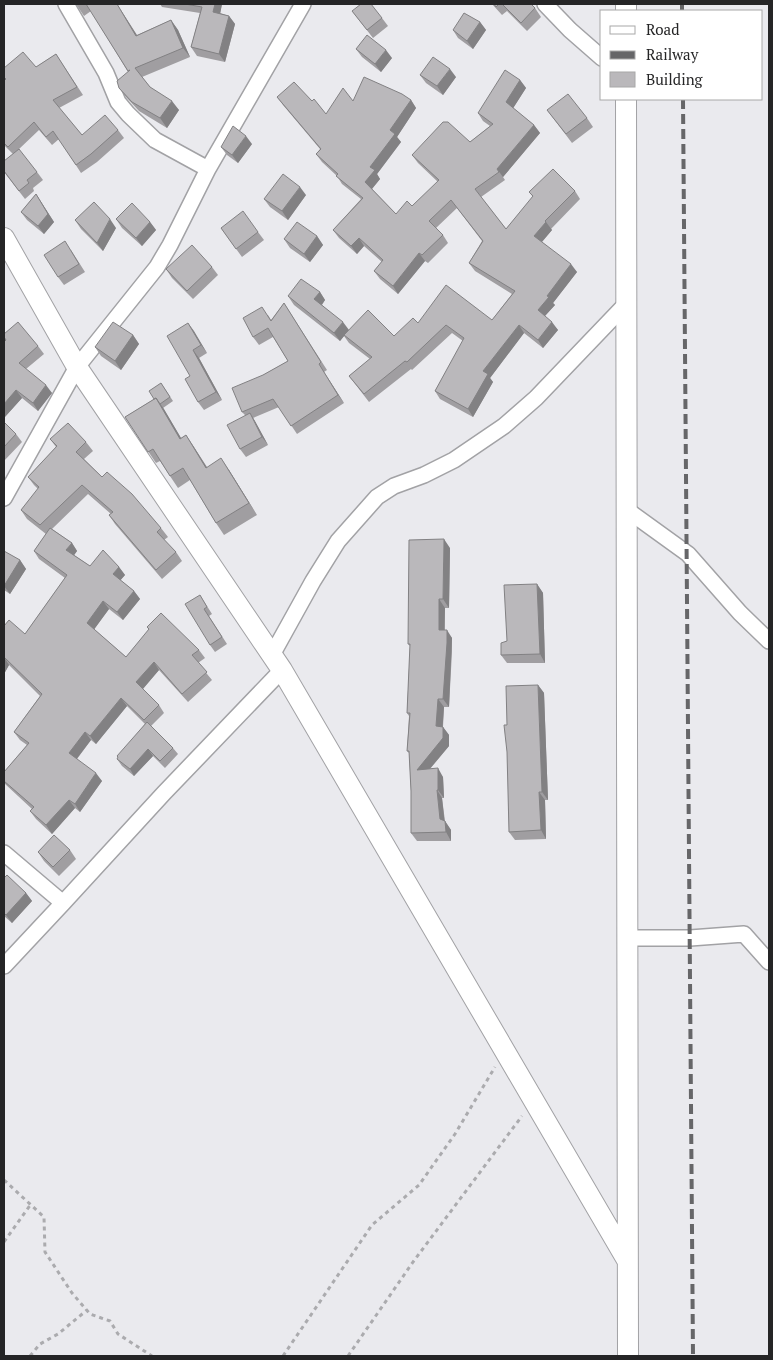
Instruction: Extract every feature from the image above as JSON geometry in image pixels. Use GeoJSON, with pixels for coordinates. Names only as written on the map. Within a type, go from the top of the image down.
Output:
{"type":"FeatureCollection","features":[{"type":"Feature","properties":{"kind":"street"},"geometry":{"type":"LineString","coordinates":[[66,4],[99,59],[118,102],[128,114],[155,140],[208,169]]}},
{"type":"Feature","properties":{"kind":"street"},"geometry":{"type":"LineString","coordinates":[[4,498],[77,367],[157,267],[208,169],[303,4]]}},
{"type":"Feature","properties":{"kind":"street"},"geometry":{"type":"LineString","coordinates":[[545,4],[570,30],[600,56]]}},
{"type":"Feature","properties":{"kind":"street"},"geometry":{"type":"LineString","coordinates":[[626,100],[628,1356]]}},
{"type":"Feature","properties":{"kind":"street"},"geometry":{"type":"LineString","coordinates":[[4,238],[77,367],[277,663],[535,1099],[628,1261]]}},
{"type":"Feature","properties":{"kind":"street"},"geometry":{"type":"LineString","coordinates":[[4,966],[164,792],[277,663],[313,581],[338,541],[377,497],[394,486],[424,475],[454,460],[504,426],[536,398],[626,304]]}},
{"type":"Feature","properties":{"kind":"street"},"geometry":{"type":"LineString","coordinates":[[627,510],[688,554],[740,613],[769,642]]}},
{"type":"Feature","properties":{"kind":"street"},"geometry":{"type":"LineString","coordinates":[[4,854],[63,903]]}},
{"type":"Feature","properties":{"kind":"street"},"geometry":{"type":"LineString","coordinates":[[628,938],[690,938],[744,934],[769,962]]}},
{"type":"Feature","properties":{"kind":"path"},"geometry":{"type":"LineString","coordinates":[[282,1356],[372,1225],[419,1185],[455,1134],[506,1050]]}},
{"type":"Feature","properties":{"kind":"path"},"geometry":{"type":"LineString","coordinates":[[348,1356],[413,1262],[535,1099]]}},
{"type":"Feature","properties":{"kind":"path"},"geometry":{"type":"LineString","coordinates":[[4,1180],[44,1217],[46,1252],[72,1294],[90,1314],[110,1321],[118,1334],[152,1356]]}},
{"type":"Feature","properties":{"kind":"path"},"geometry":{"type":"LineString","coordinates":[[4,1242],[30,1204]]}},
{"type":"Feature","properties":{"kind":"path"},"geometry":{"type":"LineString","coordinates":[[30,1356],[40,1344],[58,1334],[86,1310]]}},
{"type":"Feature","properties":{"kind":"building"},"geometry":{"type":"Polygon","coordinates":[[[86,4],[117,4],[136,36],[171,20],[183,48],[135,68],[150,87],[172,101],[160,118],[132,102],[119,88],[117,81],[130,70],[128,71],[86,4]]]}},
{"type":"Feature","properties":{"kind":"building"},"geometry":{"type":"Polygon","coordinates":[[[185,4],[215,4],[213,12],[229,16],[219,54],[191,47],[202,7],[185,4]]]}},
{"type":"Feature","properties":{"kind":"building"},"geometry":{"type":"Polygon","coordinates":[[[361,4],[371,4],[382,18],[367,30],[352,11],[361,4]]]}},
{"type":"Feature","properties":{"kind":"building"},"geometry":{"type":"Polygon","coordinates":[[[502,4],[531,4],[535,8],[521,23],[502,4]]]}},
{"type":"Feature","properties":{"kind":"building"},"geometry":{"type":"Polygon","coordinates":[[[464,13],[480,22],[467,41],[453,30],[464,13]]]}},
{"type":"Feature","properties":{"kind":"building"},"geometry":{"type":"Polygon","coordinates":[[[367,35],[386,50],[375,64],[356,49],[367,35]]]}},
{"type":"Feature","properties":{"kind":"building"},"geometry":{"type":"Polygon","coordinates":[[[23,52],[36,67],[56,54],[77,87],[53,100],[82,135],[105,115],[118,130],[76,165],[53,131],[46,137],[34,122],[8,147],[4,143],[4,81],[6,79],[4,77],[4,68],[23,52]]]}},
{"type":"Feature","properties":{"kind":"building"},"geometry":{"type":"Polygon","coordinates":[[[433,57],[450,69],[437,86],[420,75],[433,57]]]}},
{"type":"Feature","properties":{"kind":"building"},"geometry":{"type":"Polygon","coordinates":[[[505,70],[520,80],[506,102],[534,125],[497,169],[499,172],[475,189],[506,229],[533,196],[529,192],[553,169],[575,191],[545,221],[534,236],[571,264],[538,310],[552,322],[538,340],[519,325],[483,371],[488,374],[468,409],[435,391],[464,338],[446,325],[407,362],[405,361],[364,394],[349,376],[372,357],[344,335],[368,310],[394,336],[413,318],[418,323],[446,285],[492,320],[515,291],[469,263],[483,241],[451,200],[429,221],[443,235],[422,255],[419,253],[393,286],[374,271],[383,260],[359,238],[351,246],[333,230],[363,198],[336,176],[338,174],[316,154],[321,149],[277,97],[294,82],[312,101],[314,99],[326,114],[343,88],[353,101],[364,77],[411,100],[390,130],[395,134],[370,167],[375,170],[365,182],[396,214],[407,201],[412,206],[439,180],[412,155],[443,122],[448,122],[470,142],[493,124],[478,113],[505,70]]]}},
{"type":"Feature","properties":{"kind":"building"},"geometry":{"type":"Polygon","coordinates":[[[568,94],[587,118],[566,134],[547,110],[568,94]]]}},
{"type":"Feature","properties":{"kind":"building"},"geometry":{"type":"Polygon","coordinates":[[[233,126],[246,136],[232,155],[221,147],[233,126]]]}},
{"type":"Feature","properties":{"kind":"building"},"geometry":{"type":"Polygon","coordinates":[[[19,149],[37,172],[27,180],[29,183],[19,191],[4,171],[4,161],[19,149]]]}},
{"type":"Feature","properties":{"kind":"building"},"geometry":{"type":"Polygon","coordinates":[[[283,174],[300,187],[282,211],[264,199],[283,174]]]}},
{"type":"Feature","properties":{"kind":"building"},"geometry":{"type":"Polygon","coordinates":[[[36,194],[48,214],[38,226],[21,212],[36,194]]]}},
{"type":"Feature","properties":{"kind":"building"},"geometry":{"type":"Polygon","coordinates":[[[94,202],[110,219],[97,243],[75,220],[94,202]]]}},
{"type":"Feature","properties":{"kind":"building"},"geometry":{"type":"Polygon","coordinates":[[[132,203],[150,222],[136,238],[116,219],[132,203]]]}},
{"type":"Feature","properties":{"kind":"building"},"geometry":{"type":"Polygon","coordinates":[[[243,211],[258,232],[236,249],[221,228],[243,211]]]}},
{"type":"Feature","properties":{"kind":"building"},"geometry":{"type":"Polygon","coordinates":[[[297,222],[317,236],[304,254],[284,239],[297,222]]]}},
{"type":"Feature","properties":{"kind":"building"},"geometry":{"type":"Polygon","coordinates":[[[65,241],[79,264],[58,277],[44,255],[65,241]]]}},
{"type":"Feature","properties":{"kind":"building"},"geometry":{"type":"Polygon","coordinates":[[[192,245],[212,267],[187,291],[166,269],[192,245]]]}},
{"type":"Feature","properties":{"kind":"building"},"geometry":{"type":"Polygon","coordinates":[[[301,279],[320,292],[314,299],[343,322],[334,333],[288,296],[301,279]]]}},
{"type":"Feature","properties":{"kind":"building"},"geometry":{"type":"Polygon","coordinates":[[[284,303],[321,362],[319,364],[338,395],[291,426],[273,399],[242,412],[232,388],[263,375],[288,361],[268,328],[253,337],[243,318],[262,307],[271,321],[284,303]]]}},
{"type":"Feature","properties":{"kind":"building"},"geometry":{"type":"Polygon","coordinates":[[[18,322],[38,346],[19,363],[46,385],[33,403],[16,390],[4,404],[4,342],[6,340],[4,334],[18,322]]]}},
{"type":"Feature","properties":{"kind":"building"},"geometry":{"type":"Polygon","coordinates":[[[113,322],[133,335],[115,361],[95,347],[113,322]]]}},
{"type":"Feature","properties":{"kind":"building"},"geometry":{"type":"Polygon","coordinates":[[[188,323],[201,345],[193,350],[216,392],[198,402],[185,379],[190,376],[167,336],[188,323]]]}},
{"type":"Feature","properties":{"kind":"building"},"geometry":{"type":"Polygon","coordinates":[[[161,383],[170,397],[160,404],[149,391],[161,383]]]}},
{"type":"Feature","properties":{"kind":"building"},"geometry":{"type":"Polygon","coordinates":[[[156,398],[180,439],[186,435],[206,468],[221,458],[249,503],[216,523],[183,468],[170,476],[153,449],[148,452],[125,417],[156,398]]]}},
{"type":"Feature","properties":{"kind":"building"},"geometry":{"type":"Polygon","coordinates":[[[250,413],[262,437],[240,449],[227,425],[250,413]]]}},
{"type":"Feature","properties":{"kind":"building"},"geometry":{"type":"Polygon","coordinates":[[[4,422],[16,434],[4,447],[4,422]]]}},
{"type":"Feature","properties":{"kind":"building"},"geometry":{"type":"Polygon","coordinates":[[[68,423],[86,442],[76,452],[102,477],[107,472],[132,494],[161,528],[157,532],[176,552],[156,570],[109,515],[113,512],[82,485],[40,525],[21,510],[39,487],[28,477],[57,446],[50,439],[68,423]]]}},
{"type":"Feature","properties":{"kind":"building"},"geometry":{"type":"Polygon","coordinates":[[[50,528],[72,543],[66,550],[90,566],[103,550],[119,567],[113,574],[134,591],[117,612],[103,601],[87,623],[126,657],[149,629],[147,627],[161,613],[199,650],[192,655],[207,672],[182,694],[154,662],[136,682],[159,705],[144,720],[121,698],[90,736],[85,732],[69,753],[96,773],[75,804],[69,800],[46,825],[30,811],[34,807],[4,781],[4,772],[29,743],[14,732],[42,694],[4,657],[4,626],[9,620],[25,634],[67,575],[34,551],[50,528]]]}},
{"type":"Feature","properties":{"kind":"building"},"geometry":{"type":"Polygon","coordinates":[[[444,539],[443,599],[439,599],[439,630],[447,630],[447,643],[443,699],[438,699],[436,726],[443,727],[443,738],[417,770],[438,768],[437,790],[440,819],[445,821],[446,832],[411,833],[411,791],[409,751],[407,751],[410,713],[407,713],[410,644],[408,644],[409,540],[444,539]]]}},
{"type":"Feature","properties":{"kind":"building"},"geometry":{"type":"Polygon","coordinates":[[[4,551],[20,560],[4,586],[4,551]]]}},
{"type":"Feature","properties":{"kind":"building"},"geometry":{"type":"Polygon","coordinates":[[[537,584],[540,654],[501,655],[501,643],[507,641],[504,585],[537,584]]]}},
{"type":"Feature","properties":{"kind":"building"},"geometry":{"type":"Polygon","coordinates":[[[200,595],[207,607],[204,609],[222,637],[210,645],[185,604],[200,595]]]}},
{"type":"Feature","properties":{"kind":"building"},"geometry":{"type":"Polygon","coordinates":[[[538,685],[542,792],[539,792],[541,830],[509,832],[507,752],[504,725],[507,725],[506,686],[538,685]]]}},
{"type":"Feature","properties":{"kind":"building"},"geometry":{"type":"Polygon","coordinates":[[[147,722],[173,748],[160,761],[148,749],[130,769],[117,759],[117,756],[147,722]]]}},
{"type":"Feature","properties":{"kind":"building"},"geometry":{"type":"Polygon","coordinates":[[[54,835],[70,850],[53,867],[38,852],[54,835]]]}},
{"type":"Feature","properties":{"kind":"building"},"geometry":{"type":"Polygon","coordinates":[[[7,875],[26,893],[6,915],[4,913],[4,878],[7,875]]]}},
{"type":"Feature","properties":{"kind":"railway"},"geometry":{"type":"LineString","coordinates":[[682,4],[682,10]]}},
{"type":"Feature","properties":{"kind":"railway"},"geometry":{"type":"LineString","coordinates":[[683,100],[693,1356]]}}]}
